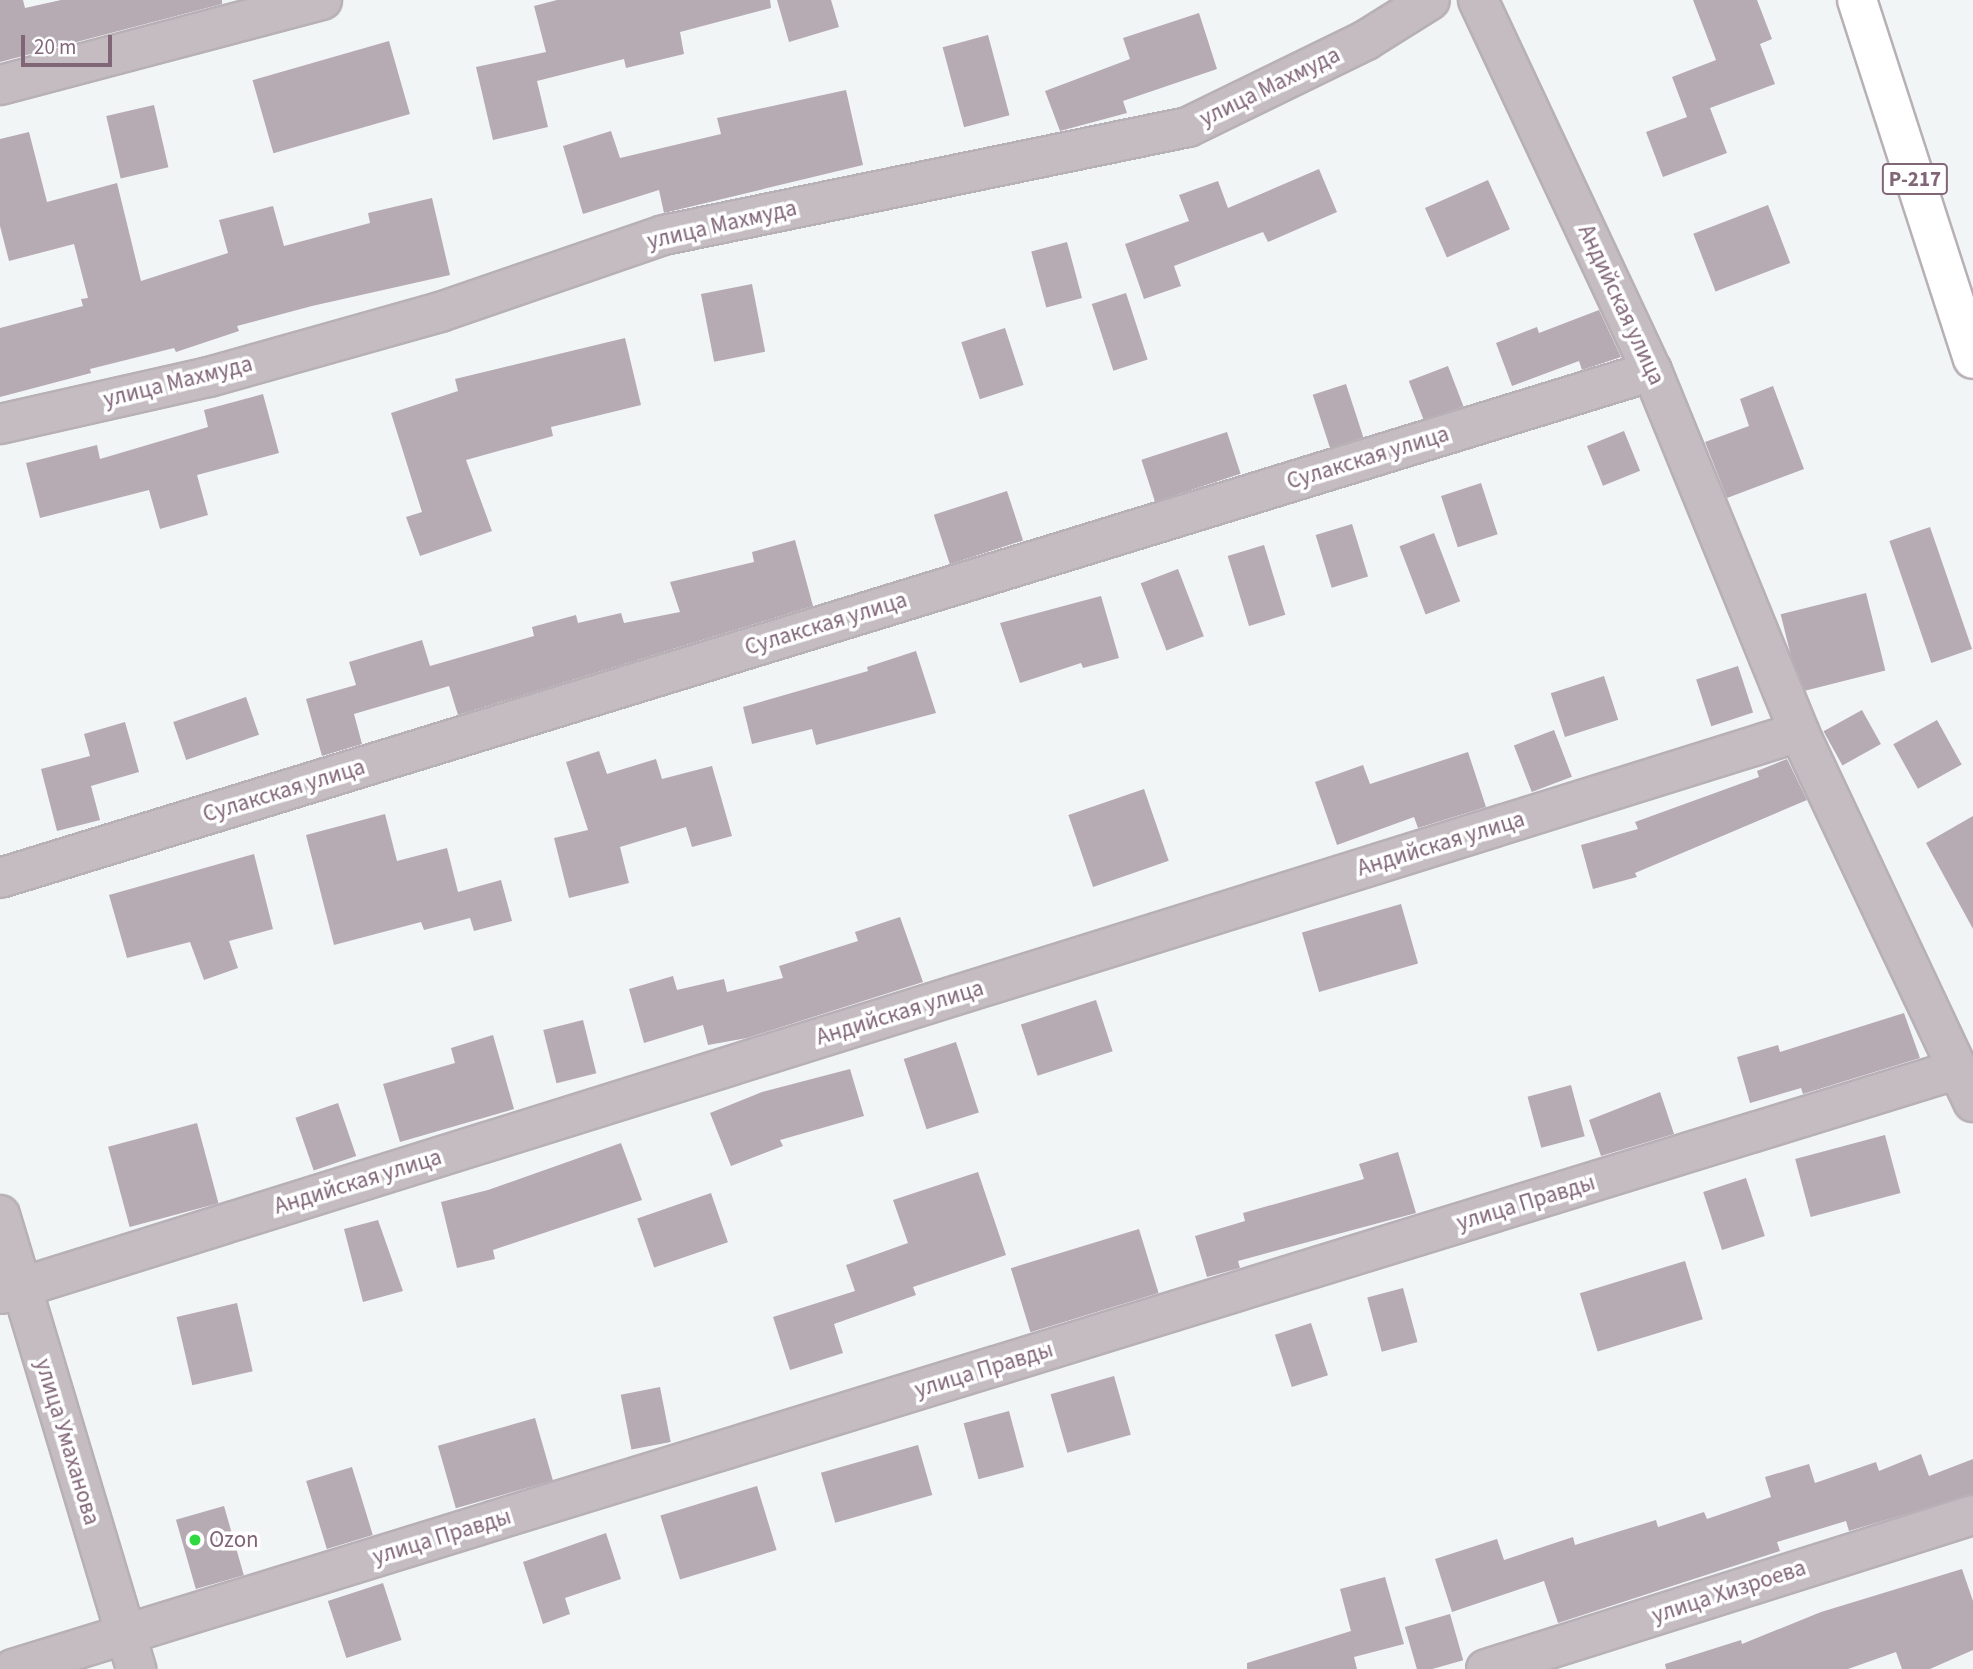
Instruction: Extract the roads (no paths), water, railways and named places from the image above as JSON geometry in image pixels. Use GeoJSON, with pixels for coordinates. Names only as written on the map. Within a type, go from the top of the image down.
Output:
{"type":"FeatureCollection","features":[{"type":"Feature","properties":{"kind":"highway","name":"Р-217"},"geometry":{"type":"LineString","coordinates":[[1857,0],[1973,359]]}},
{"type":"Feature","properties":{"kind":"street"},"geometry":{"type":"LineString","coordinates":[[0,85],[322,0]]}},
{"type":"Feature","properties":{"kind":"street","name":"улица Махмуда"},"geometry":{"type":"LineString","coordinates":[[0,424],[209,377],[427,315],[664,235],[1188,127],[1366,40],[1430,0]]}},
{"type":"Feature","properties":{"kind":"street","name":"Андийская улица"},"geometry":{"type":"LineString","coordinates":[[1478,0],[1652,371],[1799,732],[1964,1086]]}},
{"type":"Feature","properties":{"kind":"street","name":"Сулакская улица"},"geometry":{"type":"LineString","coordinates":[[0,878],[1652,371]]}},
{"type":"Feature","properties":{"kind":"street","name":"Андийская улица"},"geometry":{"type":"LineString","coordinates":[[10,1291],[1799,732]]}},
{"type":"Feature","properties":{"kind":"street","name":"улица Правды"},"geometry":{"type":"LineString","coordinates":[[13,1669],[131,1652],[1964,1086]]}},
{"type":"Feature","properties":{"kind":"street","name":"улица Умаханова"},"geometry":{"type":"LineString","coordinates":[[0,1215],[10,1291],[131,1652]]}},
{"type":"Feature","properties":{"kind":"street","name":"улица Хизроева"},"geometry":{"type":"LineString","coordinates":[[1486,1669],[1973,1515]]}},
{"type":"Feature","properties":{"kind":"place","name":"Ozon"},"geometry":{"type":"Point","coordinates":[195,1540]}}]}
